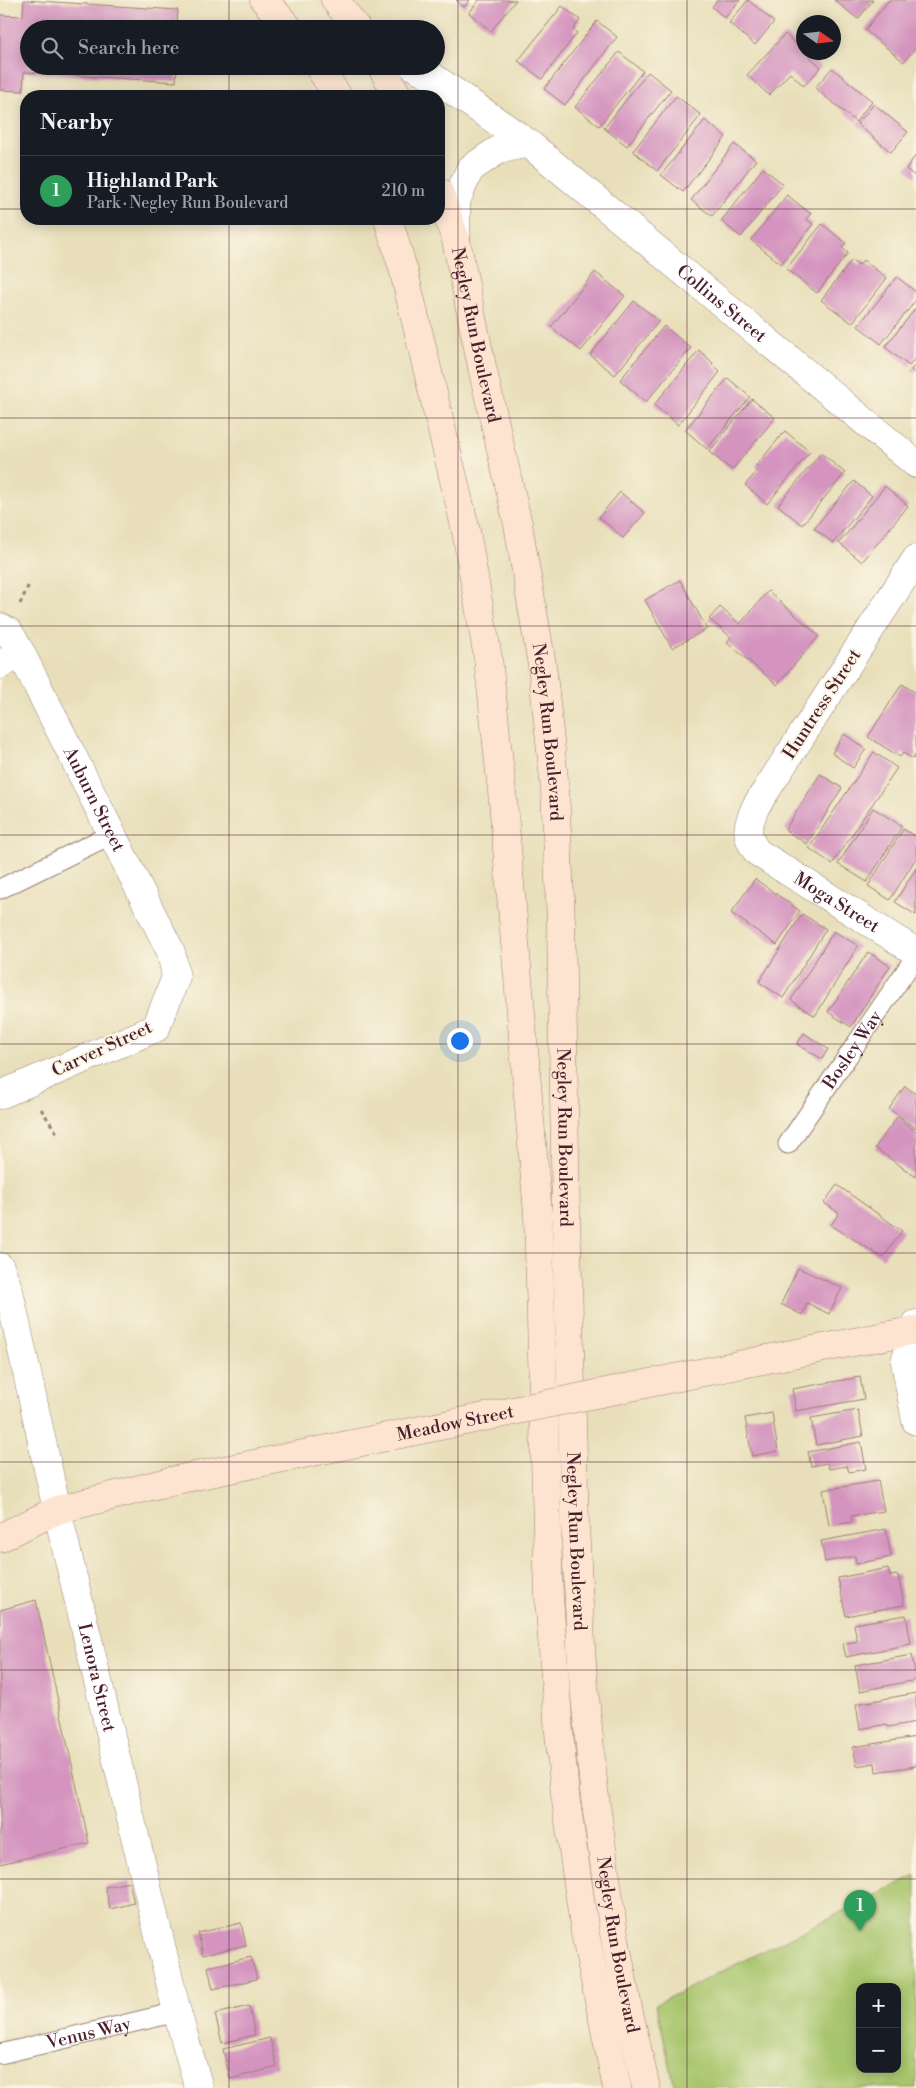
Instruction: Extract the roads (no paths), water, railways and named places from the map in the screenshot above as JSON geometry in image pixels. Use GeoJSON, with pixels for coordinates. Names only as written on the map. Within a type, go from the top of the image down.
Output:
{"type":"FeatureCollection","features":[{"type":"Feature","properties":{"kind":"main road"},"geometry":{"type":"LineString","coordinates":[[264,0],[282,20]]}},
{"type":"Feature","properties":{"kind":"main road"},"geometry":{"type":"LineString","coordinates":[[335,0],[350,20]]}},
{"type":"Feature","properties":{"kind":"main road"},"geometry":{"type":"LineString","coordinates":[[324,75],[334,90]]}},
{"type":"Feature","properties":{"kind":"main road"},"geometry":{"type":"LineString","coordinates":[[386,75],[395,90]]}},
{"type":"Feature","properties":{"kind":"main road","name":"Negley Run Boulevard"},"geometry":{"type":"LineString","coordinates":[[445,209],[456,240],[482,367],[518,524],[542,665],[556,789],[561,922],[566,1204],[575,1524],[582,1665],[594,1790],[613,1928],[646,2088]]}},
{"type":"Feature","properties":{"kind":"main road","name":"Negley Run Boulevard"},"geometry":{"type":"LineString","coordinates":[[390,225],[404,272],[466,531],[488,658],[503,801],[538,1214],[548,1562],[559,1732],[565,1794],[585,1934],[617,2088]]}},
{"type":"Feature","properties":{"kind":"main road","name":"Meadow Street"},"geometry":{"type":"LineString","coordinates":[[0,1538],[57,1510],[171,1481],[915,1328]]}},
{"type":"Feature","properties":{"kind":"street","name":"Collins Street"},"geometry":{"type":"LineString","coordinates":[[430,75],[528,143],[916,464]]}},
{"type":"Feature","properties":{"kind":"street"},"geometry":{"type":"LineString","coordinates":[[456,240],[456,201],[470,169],[498,150],[528,143]]}},
{"type":"Feature","properties":{"kind":"street","name":"Huntress Street"},"geometry":{"type":"LineString","coordinates":[[757,852],[749,841],[747,831],[756,806],[916,559]]}},
{"type":"Feature","properties":{"kind":"street","name":"Auburn Street"},"geometry":{"type":"LineString","coordinates":[[9,618],[10,659],[112,834],[171,952],[176,977]]}},
{"type":"Feature","properties":{"kind":"street","name":"Moga Street"},"geometry":{"type":"LineString","coordinates":[[757,852],[916,954]]}},
{"type":"Feature","properties":{"kind":"street","name":"Carver Street"},"geometry":{"type":"LineString","coordinates":[[0,1096],[156,1028],[176,977]]}},
{"type":"Feature","properties":{"kind":"street","name":"Lenora Street"},"geometry":{"type":"LineString","coordinates":[[3,1284],[176,2012],[199,2088]]}},
{"type":"Feature","properties":{"kind":"street"},"geometry":{"type":"LineString","coordinates":[[915,1328],[905,1362],[916,1421]]}},
{"type":"Feature","properties":{"kind":"lane"},"geometry":{"type":"LineString","coordinates":[[0,889],[112,834]]}},
{"type":"Feature","properties":{"kind":"lane","name":"Bosley Way"},"geometry":{"type":"LineString","coordinates":[[788,1144],[916,954]]}},
{"type":"Feature","properties":{"kind":"lane","name":"Venus Way"},"geometry":{"type":"LineString","coordinates":[[0,2054],[176,2012]]}},
{"type":"Feature","properties":{"kind":"place","name":"Highland Park"},"geometry":{"type":"Point","coordinates":[860,1931]}}]}
